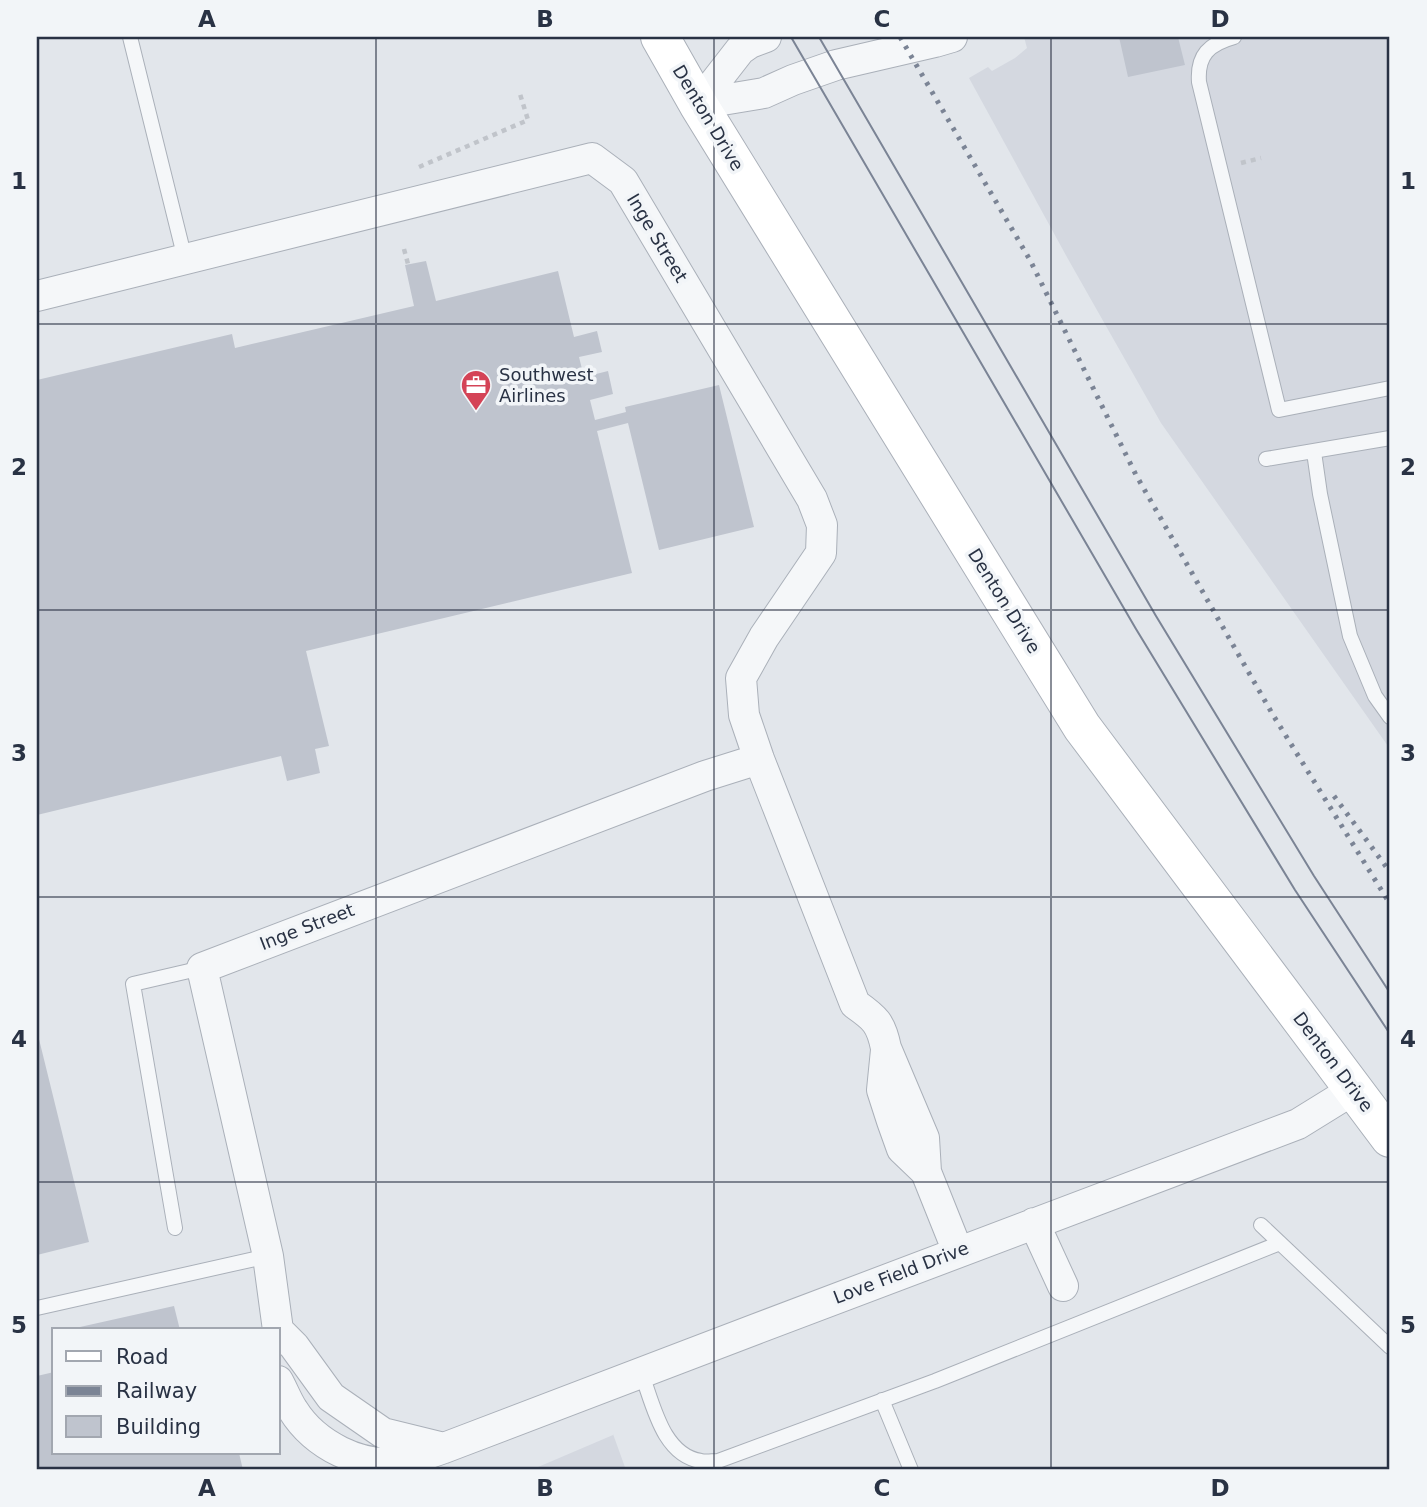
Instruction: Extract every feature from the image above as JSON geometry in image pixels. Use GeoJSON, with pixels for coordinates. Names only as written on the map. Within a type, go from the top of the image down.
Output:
{"type":"FeatureCollection","features":[{"type":"Feature","properties":{"kind":"main road","name":"Denton Drive"},"geometry":{"type":"LineString","coordinates":[[660,37],[698,104],[1082,727],[1390,1138]]}},
{"type":"Feature","properties":{"kind":"street"},"geometry":{"type":"LineString","coordinates":[[698,104],[740,50],[766,37]]}},
{"type":"Feature","properties":{"kind":"street"},"geometry":{"type":"LineString","coordinates":[[698,104],[764,93],[836,65],[952,37]]}},
{"type":"Feature","properties":{"kind":"street","name":"Inge Street"},"geometry":{"type":"LineString","coordinates":[[37,296],[592,158],[623,181],[812,499],[821,524],[821,552],[764,637],[741,678],[744,715],[855,1004],[871,1015],[883,1032],[886,1048],[881,1090],[902,1149],[926,1172],[958,1252]]}},
{"type":"Feature","properties":{"kind":"street","name":"Inge Street"},"geometry":{"type":"LineString","coordinates":[[202,968],[705,776],[759,759]]}},
{"type":"Feature","properties":{"kind":"street"},"geometry":{"type":"LineString","coordinates":[[202,968],[268,1256],[278,1328]]}},
{"type":"Feature","properties":{"kind":"street","name":"Love Field Drive"},"geometry":{"type":"LineString","coordinates":[[444,1448],[1298,1124],[1353,1090]]}},
{"type":"Feature","properties":{"kind":"street"},"geometry":{"type":"LineString","coordinates":[[1034,1223],[1063,1286]]}},
{"type":"Feature","properties":{"kind":"street"},"geometry":{"type":"LineString","coordinates":[[280,1332],[294,1346],[331,1397],[383,1433],[444,1448]]}},
{"type":"Feature","properties":{"kind":"street"},"geometry":{"type":"LineString","coordinates":[[280,1385],[294,1412],[314,1435],[340,1452],[369,1461],[400,1462],[444,1448]]}},
{"type":"Feature","properties":{"kind":"lane"},"geometry":{"type":"LineString","coordinates":[[130,37],[185,260]]}},
{"type":"Feature","properties":{"kind":"lane"},"geometry":{"type":"LineString","coordinates":[[1234,37],[1212,46],[1205,54],[1199,82],[1279,410],[1390,388]]}},
{"type":"Feature","properties":{"kind":"lane"},"geometry":{"type":"LineString","coordinates":[[1266,459],[1390,438]]}},
{"type":"Feature","properties":{"kind":"lane"},"geometry":{"type":"LineString","coordinates":[[1314,452],[1320,494],[1350,636],[1375,696],[1390,717]]}},
{"type":"Feature","properties":{"kind":"lane"},"geometry":{"type":"LineString","coordinates":[[175,1228],[133,984],[202,968]]}},
{"type":"Feature","properties":{"kind":"lane"},"geometry":{"type":"LineString","coordinates":[[1261,1225],[1390,1347]]}},
{"type":"Feature","properties":{"kind":"lane"},"geometry":{"type":"LineString","coordinates":[[642,1372],[671,1445],[684,1455],[701,1461],[718,1461],[935,1381],[1280,1243]]}},
{"type":"Feature","properties":{"kind":"lane"},"geometry":{"type":"LineString","coordinates":[[37,1308],[268,1256]]}},
{"type":"Feature","properties":{"kind":"lane"},"geometry":{"type":"LineString","coordinates":[[882,1400],[911,1470]]}},
{"type":"Feature","properties":{"kind":"path"},"geometry":{"type":"LineString","coordinates":[[416,168],[528,120],[520,94]]}},
{"type":"Feature","properties":{"kind":"path"},"geometry":{"type":"LineString","coordinates":[[404,249],[408,264]]}},
{"type":"Feature","properties":{"kind":"shaded area"},"geometry":{"type":"Polygon","coordinates":[[[1024,37],[1390,37],[1390,749],[1161,423],[969,78],[988,67],[992,71],[1015,58],[1027,48],[1024,37]]]}},
{"type":"Feature","properties":{"kind":"shaded area"},"geometry":{"type":"Polygon","coordinates":[[[613,1435],[626,1470],[531,1470],[613,1435]]]}},
{"type":"Feature","properties":{"kind":"building"},"geometry":{"type":"Polygon","coordinates":[[[1119,37],[1178,37],[1185,65],[1128,77],[1119,37]]]}},
{"type":"Feature","properties":{"kind":"building"},"geometry":{"type":"Polygon","coordinates":[[[426,261],[436,301],[558,271],[574,337],[597,331],[602,352],[579,357],[584,377],[608,371],[613,394],[590,400],[595,420],[626,412],[625,407],[719,385],[754,527],[659,550],[628,423],[597,431],[632,573],[306,651],[329,746],[315,749],[320,773],[287,781],[281,756],[37,815],[37,380],[232,334],[235,348],[414,306],[405,265],[426,261]]]}},
{"type":"Feature","properties":{"kind":"building"},"geometry":{"type":"Polygon","coordinates":[[[37,1031],[89,1242],[37,1255],[37,1031]]]}},
{"type":"Feature","properties":{"kind":"building"},"geometry":{"type":"Polygon","coordinates":[[[174,1306],[180,1328],[75,1328],[174,1306]]]}},
{"type":"Feature","properties":{"kind":"building"},"geometry":{"type":"Polygon","coordinates":[[[52,1372],[52,1454],[239,1454],[243,1470],[37,1470],[37,1376],[52,1372]]]}},
{"type":"Feature","properties":{"kind":"tram line"},"geometry":{"type":"LineString","coordinates":[[791,37],[1136,629],[1295,890],[1390,1034]]}},
{"type":"Feature","properties":{"kind":"tram line"},"geometry":{"type":"LineString","coordinates":[[819,37],[1156,616],[1314,876],[1390,993]]}},
{"type":"Feature","properties":{"kind":"railway"},"geometry":{"type":"LineString","coordinates":[[900,37],[1030,260],[1136,475],[1273,715],[1390,904]]}},
{"type":"Feature","properties":{"kind":"railway"},"geometry":{"type":"LineString","coordinates":[[1334,796],[1390,872]]}},
{"type":"Feature","properties":{"kind":"place","name":"Southwest Airlines"},"geometry":{"type":"Point","coordinates":[476,412]}}]}
